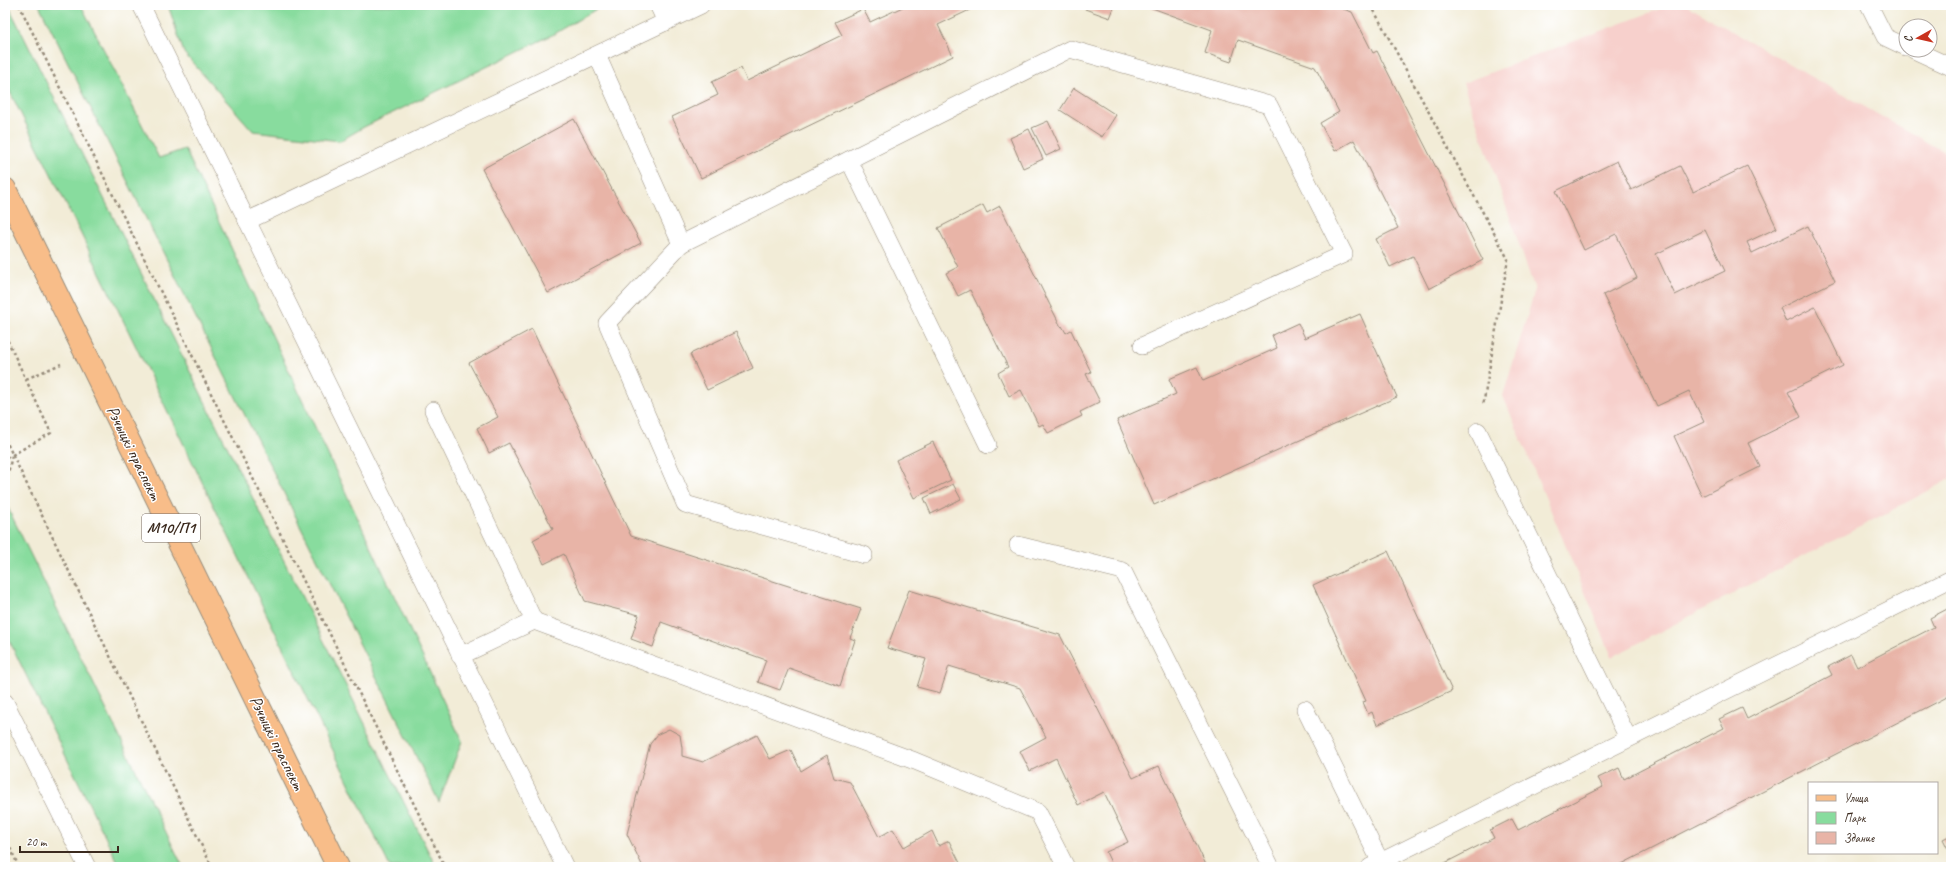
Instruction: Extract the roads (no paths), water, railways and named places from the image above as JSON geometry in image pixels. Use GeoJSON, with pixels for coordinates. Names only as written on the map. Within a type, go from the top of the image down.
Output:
{"type":"FeatureCollection","features":[{"type":"Feature","properties":{"kind":"main road","name":"Рэчыцкі праспект"},"geometry":{"type":"LineString","coordinates":[[5,189],[338,867]]}},
{"type":"Feature","properties":{"kind":"lane"},"geometry":{"type":"LineString","coordinates":[[141,5],[565,867]]}},
{"type":"Feature","properties":{"kind":"lane"},"geometry":{"type":"LineString","coordinates":[[658,5],[666,22]]}},
{"type":"Feature","properties":{"kind":"lane"},"geometry":{"type":"LineString","coordinates":[[247,221],[701,5]]}},
{"type":"Feature","properties":{"kind":"lane"},"geometry":{"type":"LineString","coordinates":[[1869,5],[1885,37],[1898,43]]}},
{"type":"Feature","properties":{"kind":"lane"},"geometry":{"type":"LineString","coordinates":[[864,556],[685,504],[607,323],[681,244],[1070,50],[1269,105],[1344,254],[1142,346]]}},
{"type":"Feature","properties":{"kind":"lane"},"geometry":{"type":"LineString","coordinates":[[597,55],[681,244]]}},
{"type":"Feature","properties":{"kind":"lane"},"geometry":{"type":"LineString","coordinates":[[1931,58],[1951,67]]}},
{"type":"Feature","properties":{"kind":"lane"},"geometry":{"type":"LineString","coordinates":[[849,160],[988,445]]}},
{"type":"Feature","properties":{"kind":"lane"},"geometry":{"type":"LineString","coordinates":[[433,410],[534,621],[915,761],[1038,812],[1066,867]]}},
{"type":"Feature","properties":{"kind":"lane"},"geometry":{"type":"LineString","coordinates":[[1478,431],[1628,738]]}},
{"type":"Feature","properties":{"kind":"lane"},"geometry":{"type":"LineString","coordinates":[[1018,545],[1123,571],[1271,867]]}},
{"type":"Feature","properties":{"kind":"lane"},"geometry":{"type":"LineString","coordinates":[[1305,709],[1375,864],[1951,579]]}},
{"type":"Feature","properties":{"kind":"lane"},"geometry":{"type":"LineString","coordinates":[[460,656],[534,621]]}},
{"type":"Feature","properties":{"kind":"lane"},"geometry":{"type":"LineString","coordinates":[[5,702],[87,867]]}}]}
